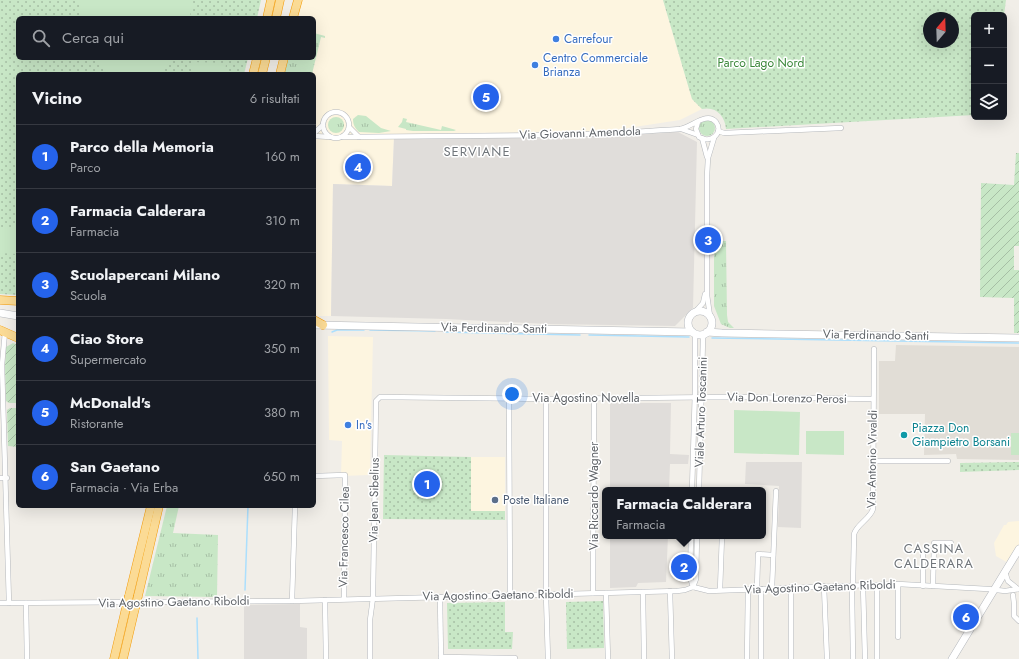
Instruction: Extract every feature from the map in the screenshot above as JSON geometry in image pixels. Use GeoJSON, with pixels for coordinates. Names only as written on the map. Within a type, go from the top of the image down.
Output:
{"type":"FeatureCollection","features":[{"type":"Feature","properties":{"kind":"highway"},"geometry":{"type":"LineString","coordinates":[[267,16],[271,0]]}},
{"type":"Feature","properties":{"kind":"highway"},"geometry":{"type":"LineString","coordinates":[[276,16],[280,0]]}},
{"type":"Feature","properties":{"kind":"highway"},"geometry":{"type":"LineString","coordinates":[[294,16],[298,0]]}},
{"type":"Feature","properties":{"kind":"highway"},"geometry":{"type":"LineString","coordinates":[[254,72],[256,60]]}},
{"type":"Feature","properties":{"kind":"highway"},"geometry":{"type":"LineString","coordinates":[[262,72],[266,60]]}},
{"type":"Feature","properties":{"kind":"highway"},"geometry":{"type":"LineString","coordinates":[[280,72],[284,60]]}},
{"type":"Feature","properties":{"kind":"highway"},"geometry":{"type":"LineString","coordinates":[[0,300],[16,301]]}},
{"type":"Feature","properties":{"kind":"highway"},"geometry":{"type":"LineString","coordinates":[[2,331],[16,337]]}},
{"type":"Feature","properties":{"kind":"highway"},"geometry":{"type":"LineString","coordinates":[[123,659],[135,608],[134,596],[151,508]]}},
{"type":"Feature","properties":{"kind":"highway"},"geometry":{"type":"LineString","coordinates":[[114,659],[126,608],[134,596],[158,508]]}},
{"type":"Feature","properties":{"kind":"main road"},"geometry":{"type":"LineString","coordinates":[[696,312],[705,312],[710,319],[711,328],[706,333],[701,335],[693,333],[688,327],[690,315],[696,312]]}},
{"type":"Feature","properties":{"kind":"main road"},"geometry":{"type":"LineString","coordinates":[[0,313],[16,316]]}},
{"type":"Feature","properties":{"kind":"main road"},"geometry":{"type":"LineString","coordinates":[[0,317],[16,316]]}},
{"type":"Feature","properties":{"kind":"main road","name":"Via Ferdinando Santi"},"geometry":{"type":"LineString","coordinates":[[710,319],[714,325],[734,332]]}},
{"type":"Feature","properties":{"kind":"main road"},"geometry":{"type":"LineString","coordinates":[[674,331],[681,328],[688,321]]}},
{"type":"Feature","properties":{"kind":"main road","name":"Via Ferdinando Santi"},"geometry":{"type":"LineString","coordinates":[[317,326],[674,331],[693,333]]}},
{"type":"Feature","properties":{"kind":"main road","name":"Via Ferdinando Santi"},"geometry":{"type":"LineString","coordinates":[[706,333],[734,332],[1019,338]]}},
{"type":"Feature","properties":{"kind":"main road"},"geometry":{"type":"LineString","coordinates":[[952,659],[1019,549]]}},
{"type":"Feature","properties":{"kind":"street"},"geometry":{"type":"LineString","coordinates":[[316,133],[323,125],[328,115],[336,112],[343,114],[346,117],[349,127],[359,137]]}},
{"type":"Feature","properties":{"kind":"street"},"geometry":{"type":"LineString","coordinates":[[708,158],[696,129],[698,122],[703,118],[708,117],[713,119],[717,124],[718,131],[714,138],[708,158],[707,295],[710,319]]}},
{"type":"Feature","properties":{"kind":"street","name":"Via Giovanni Amendola"},"geometry":{"type":"LineString","coordinates":[[342,137],[606,134],[681,129],[698,122]]}},
{"type":"Feature","properties":{"kind":"street"},"geometry":{"type":"LineString","coordinates":[[323,125],[326,133],[331,137]]}},
{"type":"Feature","properties":{"kind":"street"},"geometry":{"type":"LineString","coordinates":[[316,135],[335,138],[342,137],[346,134],[349,127]]}},
{"type":"Feature","properties":{"kind":"street"},"geometry":{"type":"LineString","coordinates":[[718,131],[841,128]]}},
{"type":"Feature","properties":{"kind":"street","name":"Via Giovanni Amendola"},"geometry":{"type":"LineString","coordinates":[[681,129],[700,137]]}},
{"type":"Feature","properties":{"kind":"street"},"geometry":{"type":"LineString","coordinates":[[700,137],[706,140],[714,138]]}},
{"type":"Feature","properties":{"kind":"street"},"geometry":{"type":"LineString","coordinates":[[696,312],[704,302],[708,281]]}},
{"type":"Feature","properties":{"kind":"street"},"geometry":{"type":"LineString","coordinates":[[2,331],[9,603]]}},
{"type":"Feature","properties":{"kind":"street","name":"Viale Arturo Toscanini"},"geometry":{"type":"LineString","coordinates":[[692,487],[695,398],[693,333]]}},
{"type":"Feature","properties":{"kind":"street","name":"Viale Arturo Toscanini"},"geometry":{"type":"LineString","coordinates":[[699,487],[703,338],[706,333]]}},
{"type":"Feature","properties":{"kind":"street","name":"Via Antonio Vivaldi"},"geometry":{"type":"LineString","coordinates":[[853,659],[854,532],[873,511],[874,349]]}},
{"type":"Feature","properties":{"kind":"street","name":"Via Agostino Novella"},"geometry":{"type":"LineString","coordinates":[[376,400],[380,397],[702,398]]}},
{"type":"Feature","properties":{"kind":"street"},"geometry":{"type":"LineString","coordinates":[[509,398],[510,595]]}},
{"type":"Feature","properties":{"kind":"street"},"geometry":{"type":"LineString","coordinates":[[546,398],[546,594],[548,659]]}},
{"type":"Feature","properties":{"kind":"street","name":"Via Riccardo Wagner"},"geometry":{"type":"LineString","coordinates":[[593,593],[594,398]]}},
{"type":"Feature","properties":{"kind":"street","name":"Via Don Lorenzo Perosi"},"geometry":{"type":"LineString","coordinates":[[702,398],[873,399]]}},
{"type":"Feature","properties":{"kind":"street","name":"Via Jean Sibelius"},"geometry":{"type":"LineString","coordinates":[[370,659],[370,620],[373,598],[376,400]]}},
{"type":"Feature","properties":{"kind":"street"},"geometry":{"type":"LineString","coordinates":[[873,461],[948,461]]}},
{"type":"Feature","properties":{"kind":"street","name":"Via Francesco Cilea"},"geometry":{"type":"LineString","coordinates":[[316,476],[345,476],[344,599]]}},
{"type":"Feature","properties":{"kind":"street"},"geometry":{"type":"LineString","coordinates":[[0,478],[6,478]]}},
{"type":"Feature","properties":{"kind":"street"},"geometry":{"type":"LineString","coordinates":[[772,588],[776,491]]}},
{"type":"Feature","properties":{"kind":"street"},"geometry":{"type":"LineString","coordinates":[[292,600],[295,508]]}},
{"type":"Feature","properties":{"kind":"street"},"geometry":{"type":"LineString","coordinates":[[691,539],[690,577],[693,587]]}},
{"type":"Feature","properties":{"kind":"street"},"geometry":{"type":"LineString","coordinates":[[693,587],[696,579],[697,539]]}},
{"type":"Feature","properties":{"kind":"street"},"geometry":{"type":"LineString","coordinates":[[720,590],[722,539]]}},
{"type":"Feature","properties":{"kind":"street"},"geometry":{"type":"LineString","coordinates":[[933,586],[934,543],[951,543]]}},
{"type":"Feature","properties":{"kind":"street"},"geometry":{"type":"LineString","coordinates":[[761,659],[758,554],[773,554]]}},
{"type":"Feature","properties":{"kind":"street"},"geometry":{"type":"LineString","coordinates":[[923,555],[923,586]]}},
{"type":"Feature","properties":{"kind":"street"},"geometry":{"type":"LineString","coordinates":[[1005,572],[1008,581],[1018,589]]}},
{"type":"Feature","properties":{"kind":"street"},"geometry":{"type":"LineString","coordinates":[[898,584],[898,637]]}},
{"type":"Feature","properties":{"kind":"street","name":"Via Agostino Gaetano Riboldi"},"geometry":{"type":"LineString","coordinates":[[0,603],[325,600],[642,592],[685,590],[693,587],[709,591],[759,588],[790,589],[824,586],[853,587],[863,585],[898,584],[1005,591]]}},
{"type":"Feature","properties":{"kind":"street"},"geometry":{"type":"LineString","coordinates":[[863,585],[865,659]]}},
{"type":"Feature","properties":{"kind":"street"},"geometry":{"type":"LineString","coordinates":[[877,585],[877,659]]}},
{"type":"Feature","properties":{"kind":"street"},"geometry":{"type":"LineString","coordinates":[[824,586],[827,659]]}},
{"type":"Feature","properties":{"kind":"street"},"geometry":{"type":"LineString","coordinates":[[747,659],[748,589]]}},
{"type":"Feature","properties":{"kind":"street"},"geometry":{"type":"LineString","coordinates":[[790,589],[791,659]]}},
{"type":"Feature","properties":{"kind":"street"},"geometry":{"type":"LineString","coordinates":[[1005,591],[1018,589]]}},
{"type":"Feature","properties":{"kind":"street"},"geometry":{"type":"LineString","coordinates":[[670,591],[672,659]]}},
{"type":"Feature","properties":{"kind":"street"},"geometry":{"type":"LineString","coordinates":[[1005,591],[1019,601],[1014,610]]}},
{"type":"Feature","properties":{"kind":"street"},"geometry":{"type":"LineString","coordinates":[[642,592],[644,659]]}},
{"type":"Feature","properties":{"kind":"street"},"geometry":{"type":"LineString","coordinates":[[606,593],[608,659]]}},
{"type":"Feature","properties":{"kind":"street"},"geometry":{"type":"LineString","coordinates":[[1012,595],[1014,616],[1019,621]]}},
{"type":"Feature","properties":{"kind":"street"},"geometry":{"type":"LineString","coordinates":[[440,597],[441,658],[515,658]]}},
{"type":"Feature","properties":{"kind":"street"},"geometry":{"type":"LineString","coordinates":[[325,600],[326,659]]}},
{"type":"Feature","properties":{"kind":"street"},"geometry":{"type":"LineString","coordinates":[[26,603],[27,659]]}},
{"type":"Feature","properties":{"kind":"shaded area","name":"Centro Commerciale Brianza"},"geometry":{"type":"Polygon","coordinates":[[[301,0],[663,0],[692,99],[702,109],[680,120],[608,131],[394,134],[392,186],[333,184],[331,316],[317,316],[316,72],[289,72],[310,60],[316,60],[316,16],[297,16],[301,0]]]}},
{"type":"Feature","properties":{"kind":"shaded area"},"geometry":{"type":"Polygon","coordinates":[[[678,132],[697,142],[693,308],[675,326],[547,324],[446,319],[331,316],[333,184],[392,186],[394,139],[615,136],[678,132]]]}},
{"type":"Feature","properties":{"kind":"shaded area"},"geometry":{"type":"Polygon","coordinates":[[[328,336],[373,337],[370,475],[341,476],[342,441],[329,440],[328,336]]]}},
{"type":"Feature","properties":{"kind":"shaded area"},"geometry":{"type":"Polygon","coordinates":[[[896,345],[1019,347],[1019,460],[957,459],[956,454],[924,455],[925,414],[879,414],[879,361],[895,361],[896,345]]]}},
{"type":"Feature","properties":{"kind":"shaded area"},"geometry":{"type":"Polygon","coordinates":[[[610,403],[671,403],[670,454],[689,455],[688,464],[670,464],[669,487],[610,487],[610,403]]]}},
{"type":"Feature","properties":{"kind":"shaded area"},"geometry":{"type":"Polygon","coordinates":[[[471,457],[505,457],[505,511],[471,511],[471,457]]]}},
{"type":"Feature","properties":{"kind":"shaded area"},"geometry":{"type":"Polygon","coordinates":[[[746,462],[802,462],[801,528],[778,527],[779,486],[745,484],[746,462]]]}},
{"type":"Feature","properties":{"kind":"shaded area"},"geometry":{"type":"Polygon","coordinates":[[[1019,521],[1019,549],[1010,564],[996,556],[994,543],[1004,525],[1008,522],[1019,521]]]}},
{"type":"Feature","properties":{"kind":"shaded area"},"geometry":{"type":"Polygon","coordinates":[[[610,539],[668,539],[666,582],[638,583],[636,587],[610,588],[610,539]]]}},
{"type":"Feature","properties":{"kind":"shaded area"},"geometry":{"type":"Polygon","coordinates":[[[300,604],[300,627],[307,628],[307,659],[244,659],[244,605],[300,604]]]}},
{"type":"Feature","properties":{"kind":"green space"},"geometry":{"type":"Polygon","coordinates":[[[0,0],[261,0],[257,16],[16,16],[16,60],[248,60],[244,72],[16,72],[16,295],[0,294],[0,0]]]}},
{"type":"Feature","properties":{"kind":"green space"},"geometry":{"type":"Polygon","coordinates":[[[80,0],[192,0],[190,16],[81,16],[80,0]]]}},
{"type":"Feature","properties":{"kind":"green space","name":"Parco Lago Nord"},"geometry":{"type":"Polygon","coordinates":[[[663,0],[1006,0],[1004,12],[971,12],[971,115],[726,129],[724,120],[719,113],[712,109],[702,109],[692,99],[663,0]]]}},
{"type":"Feature","properties":{"kind":"green space"},"geometry":{"type":"Polygon","coordinates":[[[316,34],[325,36],[325,38],[321,37],[316,58],[316,34]]]}},
{"type":"Feature","properties":{"kind":"green space"},"geometry":{"type":"Polygon","coordinates":[[[96,60],[170,60],[157,72],[108,72],[96,60]]]}},
{"type":"Feature","properties":{"kind":"green space"},"geometry":{"type":"Polygon","coordinates":[[[288,60],[315,60],[312,72],[284,72],[288,60]]]}},
{"type":"Feature","properties":{"kind":"green space"},"geometry":{"type":"Polygon","coordinates":[[[191,62],[226,63],[225,72],[191,72],[191,62]]]}},
{"type":"Feature","properties":{"kind":"green space"},"geometry":{"type":"Polygon","coordinates":[[[358,115],[366,116],[381,128],[391,131],[379,133],[359,132],[354,126],[353,121],[353,119],[358,115]]]}},
{"type":"Feature","properties":{"kind":"green space"},"geometry":{"type":"Polygon","coordinates":[[[336,117],[342,119],[344,125],[342,131],[336,133],[330,131],[328,125],[330,119],[336,117]]]}},
{"type":"Feature","properties":{"kind":"green space"},"geometry":{"type":"Polygon","coordinates":[[[403,118],[407,119],[406,122],[441,130],[442,126],[456,130],[413,131],[406,130],[398,127],[403,118]]]}},
{"type":"Feature","properties":{"kind":"green space"},"geometry":{"type":"Polygon","coordinates":[[[707,120],[713,122],[715,128],[713,134],[707,136],[701,134],[699,128],[701,122],[707,120]]]}},
{"type":"Feature","properties":{"kind":"green space"},"geometry":{"type":"Polygon","coordinates":[[[1016,153],[1019,153],[1019,246],[1014,246],[1014,270],[1019,270],[1019,333],[1014,333],[1014,298],[980,297],[981,183],[1014,185],[1016,153]]]}},
{"type":"Feature","properties":{"kind":"green space"},"geometry":{"type":"Polygon","coordinates":[[[0,228],[16,228],[16,254],[0,253],[0,228]]]}},
{"type":"Feature","properties":{"kind":"green space"},"geometry":{"type":"Polygon","coordinates":[[[714,241],[726,241],[727,315],[728,322],[734,328],[721,324],[714,306],[714,241]]]}},
{"type":"Feature","properties":{"kind":"green space"},"geometry":{"type":"Polygon","coordinates":[[[13,343],[16,344],[16,403],[9,403],[6,401],[6,347],[13,343]]]}},
{"type":"Feature","properties":{"kind":"green space"},"geometry":{"type":"Polygon","coordinates":[[[10,408],[16,408],[16,447],[8,446],[7,410],[10,408]]]}},
{"type":"Feature","properties":{"kind":"green space"},"geometry":{"type":"Polygon","coordinates":[[[734,410],[800,412],[799,455],[734,453],[734,410]]]}},
{"type":"Feature","properties":{"kind":"green space"},"geometry":{"type":"Polygon","coordinates":[[[806,431],[844,431],[844,455],[806,454],[806,431]]]}},
{"type":"Feature","properties":{"kind":"green space"},"geometry":{"type":"Polygon","coordinates":[[[1011,433],[1019,433],[1019,455],[1011,455],[1011,433]]]}},
{"type":"Feature","properties":{"kind":"green space"},"geometry":{"type":"Polygon","coordinates":[[[384,455],[471,457],[471,511],[505,511],[505,520],[383,519],[384,455]]]}},
{"type":"Feature","properties":{"kind":"green space"},"geometry":{"type":"Polygon","coordinates":[[[1019,462],[1019,470],[960,472],[960,463],[1019,462]]]}},
{"type":"Feature","properties":{"kind":"green space"},"geometry":{"type":"Polygon","coordinates":[[[167,508],[179,508],[173,533],[218,535],[217,597],[145,596],[167,508]]]}},
{"type":"Feature","properties":{"kind":"green space"},"geometry":{"type":"Polygon","coordinates":[[[603,601],[604,648],[567,649],[566,602],[603,601]]]}},
{"type":"Feature","properties":{"kind":"green space"},"geometry":{"type":"Polygon","coordinates":[[[505,602],[505,632],[513,632],[512,649],[448,649],[447,603],[505,602]]]}},
{"type":"Feature","properties":{"kind":"waterway"},"geometry":{"type":"LineString","coordinates":[[332,332],[337,330],[364,330]]}},
{"type":"Feature","properties":{"kind":"waterway"},"geometry":{"type":"LineString","coordinates":[[370,330],[435,331]]}},
{"type":"Feature","properties":{"kind":"waterway"},"geometry":{"type":"LineString","coordinates":[[444,332],[580,335]]}},
{"type":"Feature","properties":{"kind":"waterway"},"geometry":{"type":"LineString","coordinates":[[589,335],[689,337]]}},
{"type":"Feature","properties":{"kind":"waterway"},"geometry":{"type":"LineString","coordinates":[[712,338],[1019,343]]}},
{"type":"Feature","properties":{"kind":"waterway"},"geometry":{"type":"LineString","coordinates":[[245,590],[248,508]]}},
{"type":"Feature","properties":{"kind":"waterway"},"geometry":{"type":"LineString","coordinates":[[197,618],[198,659]]}},
{"type":"Feature","properties":{"kind":"place","name":"Carrefour"},"geometry":{"type":"Point","coordinates":[556,39]}},
{"type":"Feature","properties":{"kind":"place","name":"Centro Commerciale Brianza"},"geometry":{"type":"Point","coordinates":[535,65]}},
{"type":"Feature","properties":{"kind":"place","name":"McDonald's"},"geometry":{"type":"Point","coordinates":[486,97]}},
{"type":"Feature","properties":{"kind":"place","name":"Ciao Store"},"geometry":{"type":"Point","coordinates":[358,167]}},
{"type":"Feature","properties":{"kind":"place","name":"Scuolapercani Milano"},"geometry":{"type":"Point","coordinates":[708,240]}},
{"type":"Feature","properties":{"kind":"place","name":"In's"},"geometry":{"type":"Point","coordinates":[348,425]}},
{"type":"Feature","properties":{"kind":"place","name":"Piazza Don Giampietro Borsani"},"geometry":{"type":"Point","coordinates":[904,435]}},
{"type":"Feature","properties":{"kind":"place","name":"Parco della Memoria"},"geometry":{"type":"Point","coordinates":[427,484]}},
{"type":"Feature","properties":{"kind":"place","name":"Poste Italiane"},"geometry":{"type":"Point","coordinates":[495,500]}},
{"type":"Feature","properties":{"kind":"place","name":"Farmacia Calderara"},"geometry":{"type":"Point","coordinates":[684,567]}},
{"type":"Feature","properties":{"kind":"place","name":"San Gaetano"},"geometry":{"type":"Point","coordinates":[966,617]}},
{"type":"Feature","properties":{"kind":"district","name":"SERVIANE"},"geometry":{"type":"Point","coordinates":[477,151]}},
{"type":"Feature","properties":{"kind":"district","name":"CASSINA CALDERARA"},"geometry":{"type":"Point","coordinates":[934,556]}}]}
